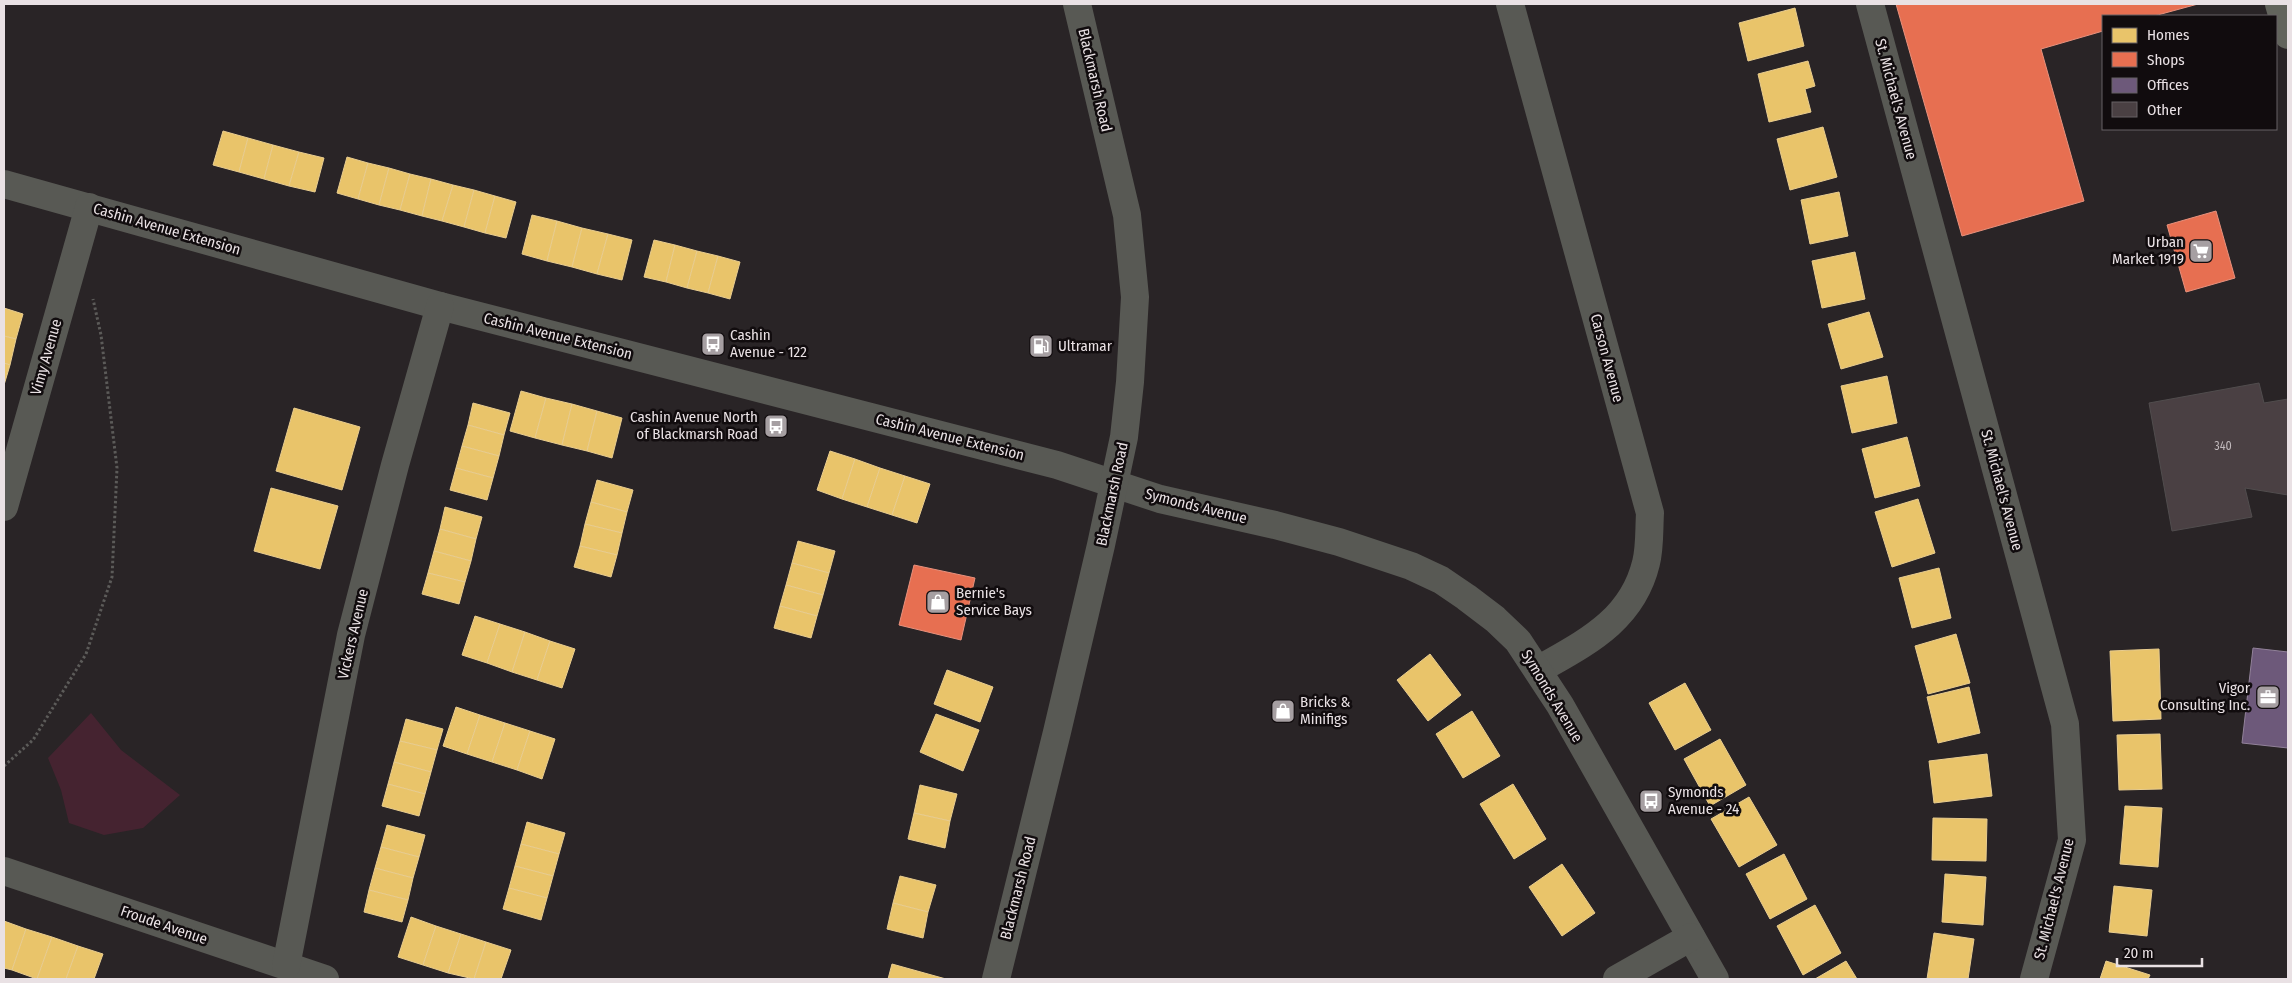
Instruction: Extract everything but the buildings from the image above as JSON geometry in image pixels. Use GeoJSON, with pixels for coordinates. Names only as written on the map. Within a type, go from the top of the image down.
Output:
{"type":"FeatureCollection","features":[{"type":"Feature","properties":{"kind":"main road"},"geometry":{"type":"LineString","coordinates":[[2279,4],[2288,35]]}},
{"type":"Feature","properties":{"kind":"street","name":"Blackmarsh Road"},"geometry":{"type":"LineString","coordinates":[[996,979],[1057,732],[1124,437],[1134,335],[1135,297],[1127,215],[1077,4]]}},
{"type":"Feature","properties":{"kind":"street","name":"Carson Avenue"},"geometry":{"type":"LineString","coordinates":[[1510,4],[1650,514],[1646,563],[1632,598],[1612,624],[1591,640],[1538,670]]}},
{"type":"Feature","properties":{"kind":"street","name":"St. Michael's Avenue"},"geometry":{"type":"LineString","coordinates":[[1870,4],[2065,724],[2072,840],[2034,979]]}},
{"type":"Feature","properties":{"kind":"street","name":"Cashin Avenue Extension"},"geometry":{"type":"LineString","coordinates":[[4,184],[440,306],[1057,465],[1113,483]]}},
{"type":"Feature","properties":{"kind":"street","name":"Vimy Avenue"},"geometry":{"type":"LineString","coordinates":[[4,507],[89,207]]}},
{"type":"Feature","properties":{"kind":"street","name":"Vickers Avenue"},"geometry":{"type":"LineString","coordinates":[[286,966],[351,635],[395,465],[440,306]]}},
{"type":"Feature","properties":{"kind":"street","name":"Symonds Avenue"},"geometry":{"type":"LineString","coordinates":[[1113,483],[1160,499],[1275,525],[1339,542],[1411,566],[1441,580],[1495,619],[1518,641],[1538,670],[1714,979]]}},
{"type":"Feature","properties":{"kind":"street","name":"Froude Avenue"},"geometry":{"type":"LineString","coordinates":[[4,871],[325,979]]}},
{"type":"Feature","properties":{"kind":"street"},"geometry":{"type":"LineString","coordinates":[[1618,979],[1691,937]]}},
{"type":"Feature","properties":{"kind":"path"},"geometry":{"type":"LineString","coordinates":[[4,766],[33,740],[86,654],[112,578],[117,468],[101,335],[92,298]]}},
{"type":"Feature","properties":{"kind":"shaded area"},"geometry":{"type":"Polygon","coordinates":[[[91,713],[121,750],[180,795],[143,828],[104,835],[69,823],[61,790],[48,758],[91,713]]]}},
{"type":"Feature","properties":{"kind":"place","name":"Urban Market 1919"},"geometry":{"type":"Point","coordinates":[2201,251]}},
{"type":"Feature","properties":{"kind":"place","name":"Cashin Avenue - 122"},"geometry":{"type":"Point","coordinates":[713,344]}},
{"type":"Feature","properties":{"kind":"place","name":"Ultramar"},"geometry":{"type":"Point","coordinates":[1041,346]}},
{"type":"Feature","properties":{"kind":"place","name":"Cashin Avenue North of Blackmarsh Road"},"geometry":{"type":"Point","coordinates":[776,426]}},
{"type":"Feature","properties":{"kind":"place","name":"Bernie's Service Bays"},"geometry":{"type":"Point","coordinates":[938,602]}},
{"type":"Feature","properties":{"kind":"place","name":"Vigor Consulting Inc."},"geometry":{"type":"Point","coordinates":[2268,697]}},
{"type":"Feature","properties":{"kind":"place","name":"Bricks & Minifigs"},"geometry":{"type":"Point","coordinates":[1283,711]}},
{"type":"Feature","properties":{"kind":"place","name":"Symonds Avenue - 24"},"geometry":{"type":"Point","coordinates":[1651,801]}}]}
